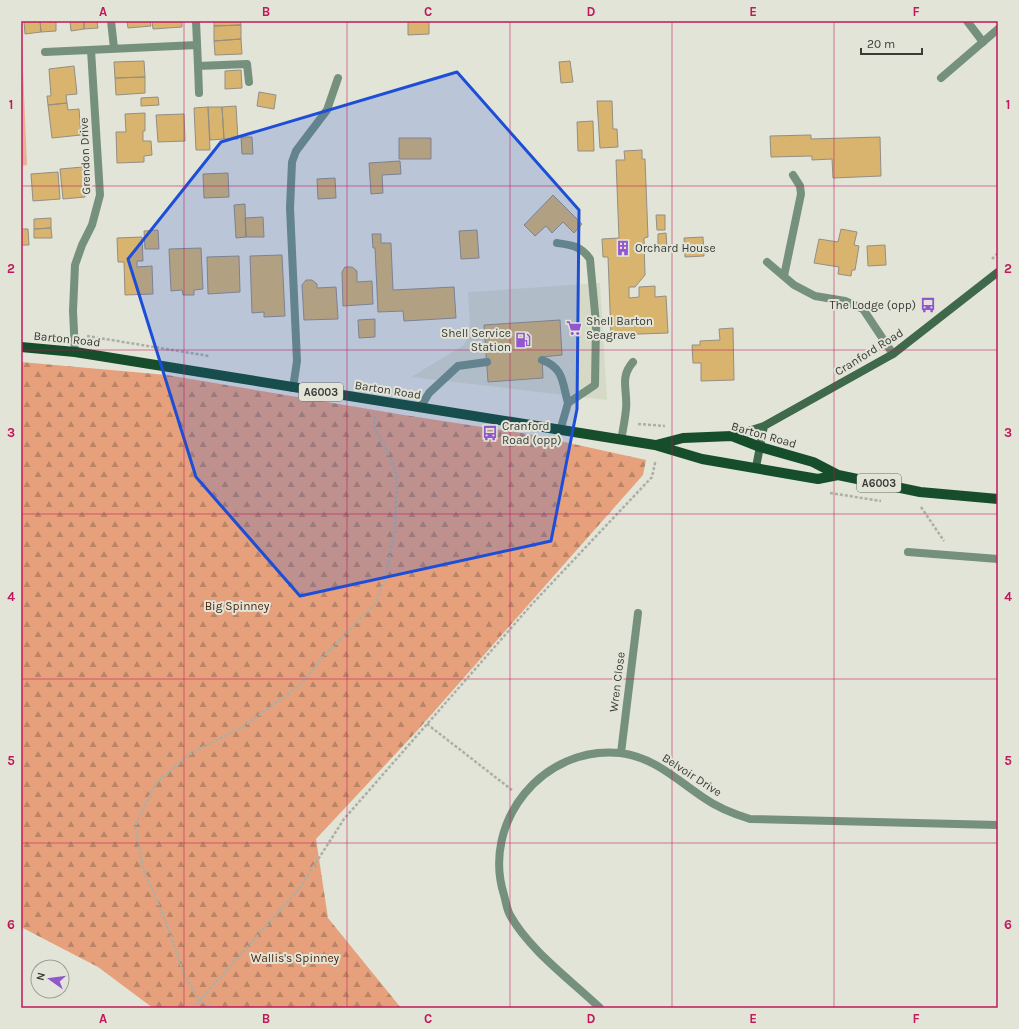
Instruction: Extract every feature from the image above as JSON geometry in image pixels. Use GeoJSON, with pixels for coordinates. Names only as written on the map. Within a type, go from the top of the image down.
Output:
{"type":"FeatureCollection","features":[{"type":"Feature","properties":{"kind":"main road","name":"Barton Road"},"geometry":{"type":"LineString","coordinates":[[21,348],[75,352],[560,431],[655,445],[702,459],[818,478],[838,475]]}},
{"type":"Feature","properties":{"kind":"main road","name":"Barton Road"},"geometry":{"type":"LineString","coordinates":[[655,445],[683,438],[732,436],[760,447],[813,462],[838,475],[920,492],[998,499]]}},
{"type":"Feature","properties":{"kind":"street"},"geometry":{"type":"LineString","coordinates":[[112,21],[114,48]]}},
{"type":"Feature","properties":{"kind":"street"},"geometry":{"type":"LineString","coordinates":[[196,21],[199,93]]}},
{"type":"Feature","properties":{"kind":"street"},"geometry":{"type":"LineString","coordinates":[[967,21],[983,42]]}},
{"type":"Feature","properties":{"kind":"street"},"geometry":{"type":"LineString","coordinates":[[941,78],[998,30]]}},
{"type":"Feature","properties":{"kind":"street"},"geometry":{"type":"LineString","coordinates":[[45,52],[197,44]]}},
{"type":"Feature","properties":{"kind":"street","name":"Grendon Drive"},"geometry":{"type":"LineString","coordinates":[[75,352],[75,265],[82,245],[92,226],[100,195],[91,50]]}},
{"type":"Feature","properties":{"kind":"street"},"geometry":{"type":"LineString","coordinates":[[198,66],[248,64],[249,82]]}},
{"type":"Feature","properties":{"kind":"street"},"geometry":{"type":"LineString","coordinates":[[293,388],[297,361],[290,208],[292,162],[296,151],[327,110],[338,78]]}},
{"type":"Feature","properties":{"kind":"street"},"geometry":{"type":"LineString","coordinates":[[784,276],[801,194],[800,186],[793,175]]}},
{"type":"Feature","properties":{"kind":"street"},"geometry":{"type":"LineString","coordinates":[[557,244],[576,246],[585,252],[590,259],[596,324],[595,385],[568,403]]}},
{"type":"Feature","properties":{"kind":"street"},"geometry":{"type":"LineString","coordinates":[[767,262],[794,285],[815,296],[846,301],[863,309],[893,354]]}},
{"type":"Feature","properties":{"kind":"street","name":"Cranford Road"},"geometry":{"type":"LineString","coordinates":[[732,436],[764,426],[893,354],[998,272]]}},
{"type":"Feature","properties":{"kind":"street"},"geometry":{"type":"LineString","coordinates":[[542,360],[553,364],[559,369],[568,403],[560,431]]}},
{"type":"Feature","properties":{"kind":"street"},"geometry":{"type":"LineString","coordinates":[[420,408],[428,393],[458,366],[487,362]]}},
{"type":"Feature","properties":{"kind":"street"},"geometry":{"type":"LineString","coordinates":[[621,440],[626,408],[624,377],[627,369],[633,362]]}},
{"type":"Feature","properties":{"kind":"street"},"geometry":{"type":"LineString","coordinates":[[756,467],[764,426]]}},
{"type":"Feature","properties":{"kind":"street"},"geometry":{"type":"LineString","coordinates":[[908,552],[998,559]]}},
{"type":"Feature","properties":{"kind":"street","name":"Wren Close"},"geometry":{"type":"LineString","coordinates":[[621,753],[638,613]]}},
{"type":"Feature","properties":{"kind":"street","name":"Belvoir Drive"},"geometry":{"type":"LineString","coordinates":[[600,1008],[526,939],[510,914],[500,885],[498,864],[503,833],[510,814],[521,797],[539,779],[559,765],[578,756],[600,752],[621,753],[643,758],[664,769],[704,798],[727,811],[750,819],[998,825]]}},
{"type":"Feature","properties":{"kind":"path"},"geometry":{"type":"LineString","coordinates":[[74,334],[211,356]]}},
{"type":"Feature","properties":{"kind":"path"},"geometry":{"type":"LineString","coordinates":[[214,1008],[199,1000],[184,974],[167,925],[143,868],[135,826],[156,783],[190,754],[244,726],[302,684],[323,657],[376,603],[386,575],[395,529],[397,476],[388,452],[374,428],[375,416]]}},
{"type":"Feature","properties":{"kind":"path"},"geometry":{"type":"LineString","coordinates":[[624,423],[672,426]]}},
{"type":"Feature","properties":{"kind":"path"},"geometry":{"type":"LineString","coordinates":[[193,1008],[299,889],[344,819],[533,603],[652,477],[655,463]]}},
{"type":"Feature","properties":{"kind":"path"},"geometry":{"type":"LineString","coordinates":[[822,491],[884,502]]}},
{"type":"Feature","properties":{"kind":"path"},"geometry":{"type":"LineString","coordinates":[[914,506],[922,507],[954,556]]}},
{"type":"Feature","properties":{"kind":"path"},"geometry":{"type":"LineString","coordinates":[[427,724],[521,797]]}},
{"type":"Feature","properties":{"kind":"highlighted area"},"geometry":{"type":"Polygon","coordinates":[[[457,72],[579,210],[577,409],[551,541],[300,596],[196,477],[128,259],[221,142],[457,72]]]}},
{"type":"Feature","properties":{"kind":"shaded area"},"geometry":{"type":"Polygon","coordinates":[[[21,22],[27,165],[21,166],[21,22]]]}},
{"type":"Feature","properties":{"kind":"shaded area"},"geometry":{"type":"Polygon","coordinates":[[[600,283],[607,400],[411,377],[464,345],[470,332],[468,292],[600,283]]]}},
{"type":"Feature","properties":{"kind":"green space","name":"Big Spinney"},"geometry":{"type":"Polygon","coordinates":[[[21,362],[167,375],[404,415],[528,434],[646,460],[643,475],[416,732],[316,839],[328,918],[401,1008],[153,1008],[98,967],[21,927],[21,362]]]}},
{"type":"Feature","properties":{"kind":"building"},"geometry":{"type":"Polygon","coordinates":[[[24,21],[40,21],[41,32],[25,34],[24,21]]]}},
{"type":"Feature","properties":{"kind":"building"},"geometry":{"type":"Polygon","coordinates":[[[40,21],[56,21],[56,31],[41,32],[40,21]]]}},
{"type":"Feature","properties":{"kind":"building"},"geometry":{"type":"Polygon","coordinates":[[[70,21],[84,21],[84,29],[71,31],[70,21]]]}},
{"type":"Feature","properties":{"kind":"building"},"geometry":{"type":"Polygon","coordinates":[[[84,21],[97,21],[98,28],[84,29],[84,21]]]}},
{"type":"Feature","properties":{"kind":"building"},"geometry":{"type":"Polygon","coordinates":[[[127,21],[150,21],[151,26],[128,28],[127,21]]]}},
{"type":"Feature","properties":{"kind":"building"},"geometry":{"type":"Polygon","coordinates":[[[152,21],[182,21],[182,27],[153,29],[152,21]]]}},
{"type":"Feature","properties":{"kind":"building"},"geometry":{"type":"Polygon","coordinates":[[[214,21],[240,21],[241,25],[214,26],[214,21]]]}},
{"type":"Feature","properties":{"kind":"building"},"geometry":{"type":"Polygon","coordinates":[[[408,21],[429,21],[429,34],[408,35],[408,21]]]}},
{"type":"Feature","properties":{"kind":"building"},"geometry":{"type":"Polygon","coordinates":[[[241,25],[241,39],[214,41],[214,26],[241,25]]]}},
{"type":"Feature","properties":{"kind":"building"},"geometry":{"type":"Polygon","coordinates":[[[241,39],[242,54],[215,55],[214,41],[241,39]]]}},
{"type":"Feature","properties":{"kind":"building"},"geometry":{"type":"Polygon","coordinates":[[[144,61],[145,77],[115,78],[114,62],[144,61]]]}},
{"type":"Feature","properties":{"kind":"building"},"geometry":{"type":"Polygon","coordinates":[[[570,61],[573,82],[561,83],[559,62],[570,61]]]}},
{"type":"Feature","properties":{"kind":"building"},"geometry":{"type":"Polygon","coordinates":[[[74,66],[77,94],[66,95],[67,103],[48,105],[47,96],[51,96],[49,69],[74,66]]]}},
{"type":"Feature","properties":{"kind":"building"},"geometry":{"type":"Polygon","coordinates":[[[241,70],[242,88],[225,89],[225,71],[241,70]]]}},
{"type":"Feature","properties":{"kind":"building"},"geometry":{"type":"Polygon","coordinates":[[[145,77],[145,93],[116,95],[115,78],[145,77]]]}},
{"type":"Feature","properties":{"kind":"building"},"geometry":{"type":"Polygon","coordinates":[[[259,92],[276,95],[274,109],[257,106],[259,92]]]}},
{"type":"Feature","properties":{"kind":"building"},"geometry":{"type":"Polygon","coordinates":[[[158,97],[159,105],[141,106],[141,98],[158,97]]]}},
{"type":"Feature","properties":{"kind":"building"},"geometry":{"type":"Polygon","coordinates":[[[597,101],[612,101],[613,129],[617,129],[618,147],[600,148],[597,101]]]}},
{"type":"Feature","properties":{"kind":"building"},"geometry":{"type":"Polygon","coordinates":[[[67,103],[68,110],[79,109],[81,135],[52,138],[48,105],[67,103]]]}},
{"type":"Feature","properties":{"kind":"building"},"geometry":{"type":"Polygon","coordinates":[[[236,106],[238,139],[224,139],[222,107],[236,106]]]}},
{"type":"Feature","properties":{"kind":"building"},"geometry":{"type":"Polygon","coordinates":[[[208,107],[210,150],[196,150],[194,108],[208,107]]]}},
{"type":"Feature","properties":{"kind":"building"},"geometry":{"type":"Polygon","coordinates":[[[208,107],[222,107],[224,139],[210,140],[208,107]]]}},
{"type":"Feature","properties":{"kind":"building"},"geometry":{"type":"Polygon","coordinates":[[[145,113],[145,131],[143,131],[143,141],[151,141],[152,155],[144,156],[144,162],[117,163],[116,132],[126,132],[125,114],[145,113]]]}},
{"type":"Feature","properties":{"kind":"building"},"geometry":{"type":"Polygon","coordinates":[[[184,114],[185,141],[158,142],[156,115],[184,114]]]}},
{"type":"Feature","properties":{"kind":"building"},"geometry":{"type":"Polygon","coordinates":[[[593,121],[594,151],[578,151],[577,122],[593,121]]]}},
{"type":"Feature","properties":{"kind":"building"},"geometry":{"type":"Polygon","coordinates":[[[811,135],[811,139],[880,137],[881,176],[833,178],[832,159],[812,160],[812,156],[771,157],[770,136],[811,135]]]}},
{"type":"Feature","properties":{"kind":"building"},"geometry":{"type":"Polygon","coordinates":[[[241,137],[252,137],[253,154],[242,154],[241,137]]]}},
{"type":"Feature","properties":{"kind":"building"},"geometry":{"type":"Polygon","coordinates":[[[399,138],[431,138],[431,159],[399,159],[399,138]]]}},
{"type":"Feature","properties":{"kind":"building","name":"Orchard House"},"geometry":{"type":"Polygon","coordinates":[[[642,150],[642,159],[645,159],[648,237],[644,238],[645,275],[635,287],[629,287],[629,298],[639,297],[639,287],[655,286],[655,297],[666,296],[668,333],[611,335],[608,257],[603,257],[602,239],[619,238],[616,160],[625,160],[624,151],[642,150]]]}},
{"type":"Feature","properties":{"kind":"building"},"geometry":{"type":"Polygon","coordinates":[[[400,161],[401,174],[382,175],[383,193],[371,194],[369,163],[400,161]]]}},
{"type":"Feature","properties":{"kind":"building"},"geometry":{"type":"Polygon","coordinates":[[[83,167],[85,197],[63,199],[60,169],[83,167]]]}},
{"type":"Feature","properties":{"kind":"building"},"geometry":{"type":"Polygon","coordinates":[[[58,172],[60,199],[33,201],[31,174],[58,172]]]}},
{"type":"Feature","properties":{"kind":"building"},"geometry":{"type":"Polygon","coordinates":[[[228,173],[229,197],[204,198],[203,174],[228,173]]]}},
{"type":"Feature","properties":{"kind":"building"},"geometry":{"type":"Polygon","coordinates":[[[335,178],[336,198],[318,199],[317,179],[335,178]]]}},
{"type":"Feature","properties":{"kind":"building"},"geometry":{"type":"Polygon","coordinates":[[[553,195],[582,224],[574,233],[563,222],[552,233],[546,226],[535,236],[524,225],[553,195]]]}},
{"type":"Feature","properties":{"kind":"building"},"geometry":{"type":"Polygon","coordinates":[[[245,204],[246,237],[236,238],[234,205],[245,204]]]}},
{"type":"Feature","properties":{"kind":"building"},"geometry":{"type":"Polygon","coordinates":[[[656,215],[665,215],[665,230],[657,230],[656,215]]]}},
{"type":"Feature","properties":{"kind":"building"},"geometry":{"type":"Polygon","coordinates":[[[263,217],[264,237],[246,237],[245,218],[263,217]]]}},
{"type":"Feature","properties":{"kind":"building"},"geometry":{"type":"Polygon","coordinates":[[[51,218],[51,228],[34,229],[34,219],[51,218]]]}},
{"type":"Feature","properties":{"kind":"building"},"geometry":{"type":"Polygon","coordinates":[[[51,228],[52,238],[34,238],[34,229],[51,228]]]}},
{"type":"Feature","properties":{"kind":"building"},"geometry":{"type":"Polygon","coordinates":[[[21,229],[28,229],[29,245],[21,245],[21,229]]]}},
{"type":"Feature","properties":{"kind":"building"},"geometry":{"type":"Polygon","coordinates":[[[841,229],[857,232],[854,245],[859,246],[855,270],[852,270],[851,276],[838,274],[839,267],[814,263],[819,239],[838,242],[841,229]]]}},
{"type":"Feature","properties":{"kind":"building"},"geometry":{"type":"Polygon","coordinates":[[[158,230],[159,249],[145,249],[144,231],[158,230]]]}},
{"type":"Feature","properties":{"kind":"building"},"geometry":{"type":"Polygon","coordinates":[[[477,230],[479,258],[461,259],[459,231],[477,230]]]}},
{"type":"Feature","properties":{"kind":"building"},"geometry":{"type":"Polygon","coordinates":[[[666,233],[667,248],[658,249],[658,234],[666,233]]]}},
{"type":"Feature","properties":{"kind":"building"},"geometry":{"type":"Polygon","coordinates":[[[372,234],[381,234],[381,243],[391,243],[393,290],[454,287],[456,318],[404,321],[403,311],[378,312],[375,248],[373,248],[372,234]]]}},
{"type":"Feature","properties":{"kind":"building"},"geometry":{"type":"Polygon","coordinates":[[[142,237],[143,261],[137,261],[137,267],[152,266],[153,294],[125,295],[124,262],[118,262],[117,238],[142,237]]]}},
{"type":"Feature","properties":{"kind":"building"},"geometry":{"type":"Polygon","coordinates":[[[703,237],[704,256],[685,257],[684,238],[703,237]]]}},
{"type":"Feature","properties":{"kind":"building"},"geometry":{"type":"Polygon","coordinates":[[[885,245],[886,265],[868,266],[867,246],[885,245]]]}},
{"type":"Feature","properties":{"kind":"building"},"geometry":{"type":"Polygon","coordinates":[[[201,248],[203,289],[194,290],[194,295],[183,295],[182,290],[171,291],[169,249],[201,248]]]}},
{"type":"Feature","properties":{"kind":"building"},"geometry":{"type":"Polygon","coordinates":[[[282,255],[285,316],[264,317],[264,312],[252,313],[250,256],[282,255]]]}},
{"type":"Feature","properties":{"kind":"building"},"geometry":{"type":"Polygon","coordinates":[[[239,256],[240,292],[208,294],[207,257],[239,256]]]}},
{"type":"Feature","properties":{"kind":"building"},"geometry":{"type":"Polygon","coordinates":[[[345,267],[352,267],[357,271],[357,282],[372,281],[373,304],[343,306],[342,272],[345,267]]]}},
{"type":"Feature","properties":{"kind":"building"},"geometry":{"type":"Polygon","coordinates":[[[306,280],[312,280],[317,284],[317,288],[336,287],[338,319],[304,320],[302,285],[306,280]]]}},
{"type":"Feature","properties":{"kind":"building"},"geometry":{"type":"Polygon","coordinates":[[[375,319],[375,337],[359,338],[358,320],[375,319]]]}},
{"type":"Feature","properties":{"kind":"building","name":"Shell Service Station"},"geometry":{"type":"Polygon","coordinates":[[[560,320],[562,355],[542,357],[543,378],[488,382],[484,325],[560,320]]]}},
{"type":"Feature","properties":{"kind":"building"},"geometry":{"type":"Polygon","coordinates":[[[733,328],[734,380],[701,381],[701,363],[693,363],[692,345],[700,345],[700,341],[720,340],[719,329],[733,328]]]}},
{"type":"Feature","properties":{"kind":"place","name":"Orchard House"},"geometry":{"type":"Point","coordinates":[623,248]}},
{"type":"Feature","properties":{"kind":"place","name":"The Lodge (opp)"},"geometry":{"type":"Point","coordinates":[928,305]}},
{"type":"Feature","properties":{"kind":"place","name":"Shell Barton Seagrave"},"geometry":{"type":"Point","coordinates":[574,328]}},
{"type":"Feature","properties":{"kind":"place","name":"Shell Service Station"},"geometry":{"type":"Point","coordinates":[523,340]}},
{"type":"Feature","properties":{"kind":"place","name":"Cranford Road (opp)"},"geometry":{"type":"Point","coordinates":[490,433]}},
{"type":"Feature","properties":{"kind":"park label","name":"Wallis's Spinney"},"geometry":{"type":"Point","coordinates":[295,958]}}]}
